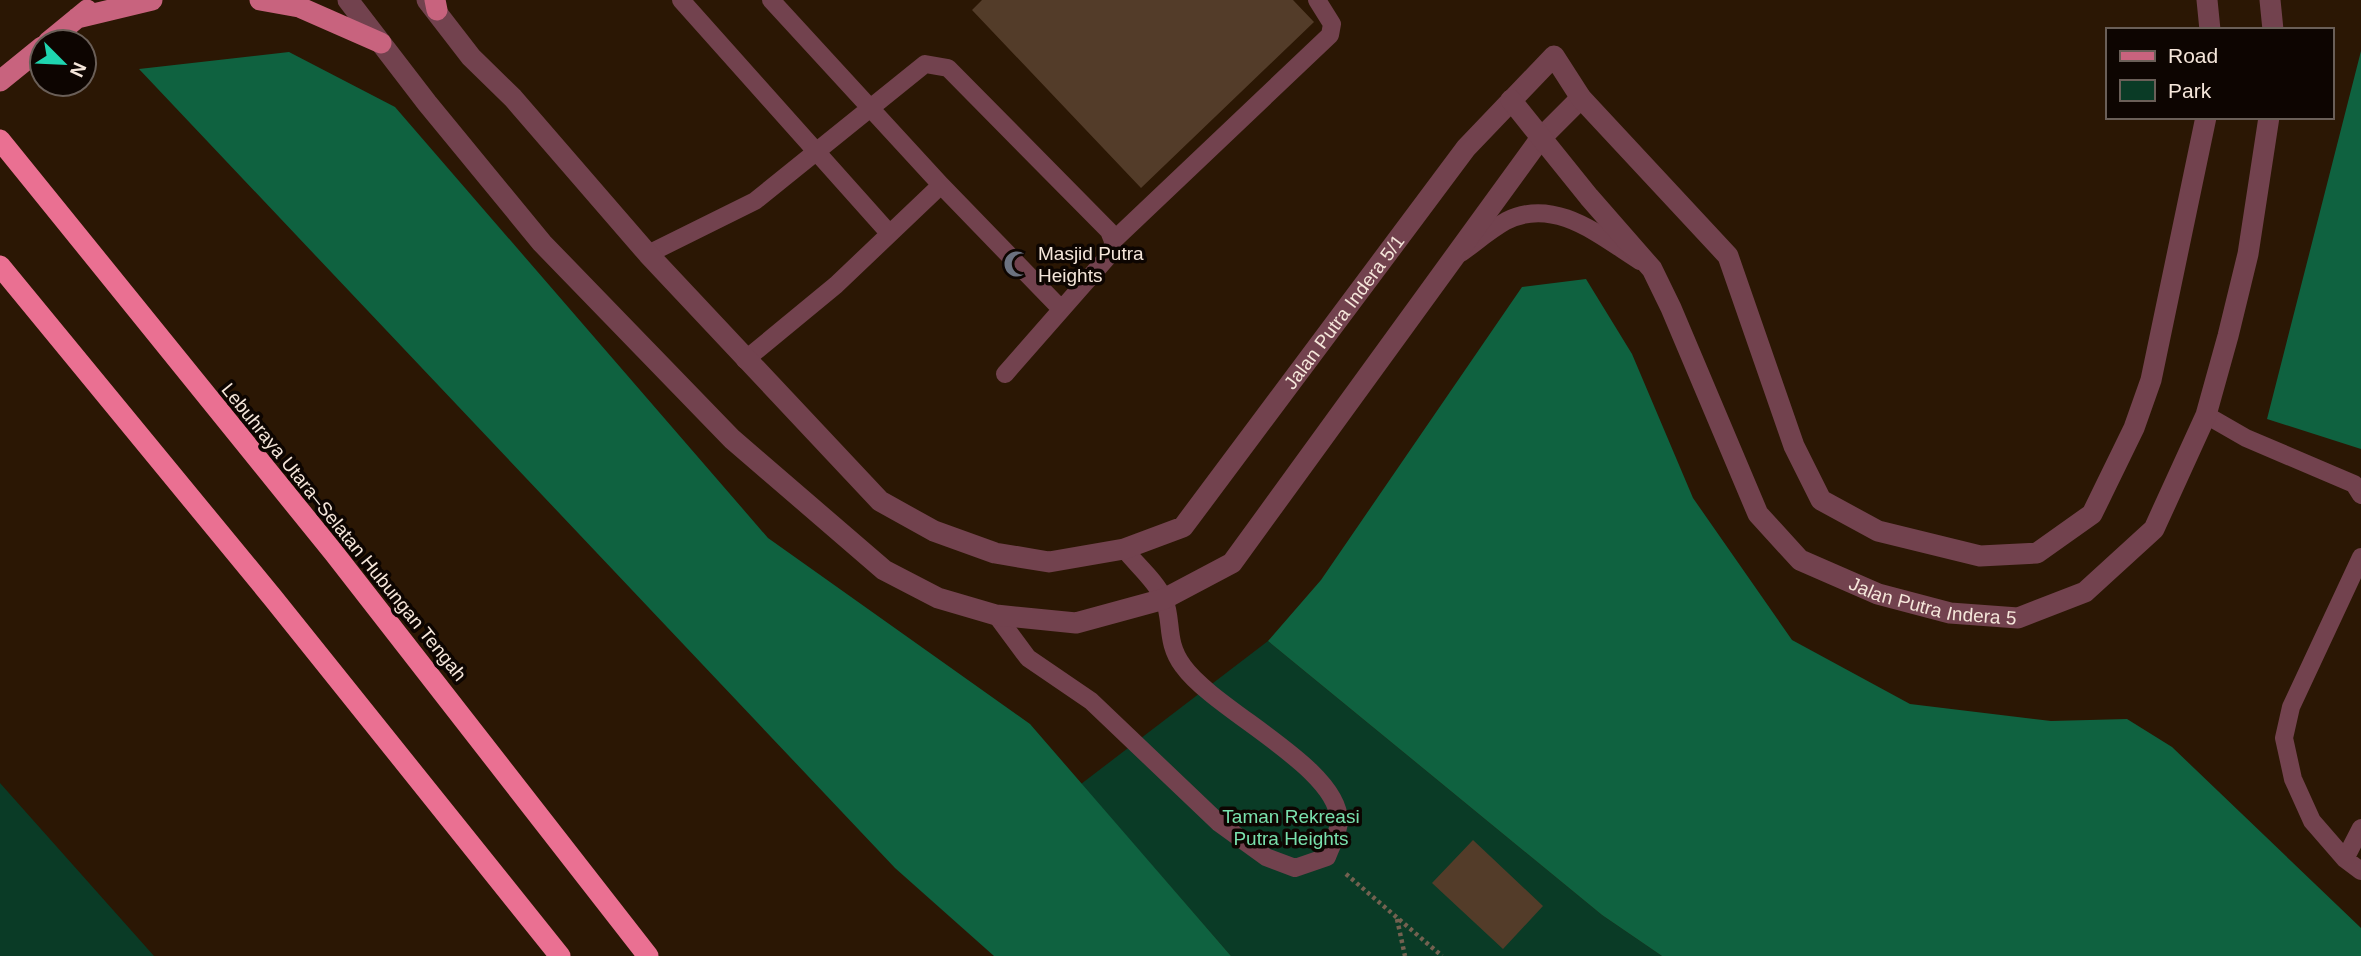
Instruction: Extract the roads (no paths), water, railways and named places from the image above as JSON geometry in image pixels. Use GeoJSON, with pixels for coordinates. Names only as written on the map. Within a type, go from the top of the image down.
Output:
{"type":"FeatureCollection","features":[{"type":"Feature","properties":{"kind":"highway","name":"Lebuhraya Utara–Selatan Hubungan Tengah"},"geometry":{"type":"LineString","coordinates":[[0,140],[334,553],[648,956]]}},
{"type":"Feature","properties":{"kind":"highway"},"geometry":{"type":"LineString","coordinates":[[0,266],[273,598],[560,956]]}},
{"type":"Feature","properties":{"kind":"main road"},"geometry":{"type":"LineString","coordinates":[[65,28],[99,0]]}},
{"type":"Feature","properties":{"kind":"main road"},"geometry":{"type":"LineString","coordinates":[[77,18],[152,0]]}},
{"type":"Feature","properties":{"kind":"main road"},"geometry":{"type":"LineString","coordinates":[[260,0],[299,7],[381,43]]}},
{"type":"Feature","properties":{"kind":"main road"},"geometry":{"type":"LineString","coordinates":[[0,81],[28,58]]}},
{"type":"Feature","properties":{"kind":"street"},"geometry":{"type":"LineString","coordinates":[[348,0],[427,103],[542,243],[732,439],[884,570],[938,598],[996,615],[1076,623],[1164,599],[1232,563],[1540,139],[1581,98],[1728,256],[1794,446],[1821,500],[1878,531],[1980,556],[2037,553],[2092,513],[2134,428],[2151,380],[2206,119]]}},
{"type":"Feature","properties":{"kind":"street"},"geometry":{"type":"LineString","coordinates":[[2207,0],[2210,28]]}},
{"type":"Feature","properties":{"kind":"street"},"geometry":{"type":"LineString","coordinates":[[2270,0],[2273,28]]}},
{"type":"Feature","properties":{"kind":"street","name":"Jalan Putra Indera 5/1"},"geometry":{"type":"LineString","coordinates":[[433,3],[471,57],[513,98],[648,254],[745,360],[880,501],[934,531],[995,553],[1049,562],[1124,549],[1183,527],[1466,148],[1554,56],[1581,98]]}},
{"type":"Feature","properties":{"kind":"street","name":"Jalan Putra Indera 5"},"geometry":{"type":"LineString","coordinates":[[1511,100],[1540,139],[1652,268],[1758,514],[1800,560],[1878,594],[1950,613],[2018,618],[2085,592],[2154,529],[2206,415],[2248,254],[2269,119]]}},
{"type":"Feature","properties":{"kind":"lane"},"geometry":{"type":"LineString","coordinates":[[681,0],[889,233]]}},
{"type":"Feature","properties":{"kind":"lane"},"geometry":{"type":"LineString","coordinates":[[771,0],[941,185],[1061,309]]}},
{"type":"Feature","properties":{"kind":"lane"},"geometry":{"type":"LineString","coordinates":[[1113,241],[1330,36],[1332,24],[1317,0]]}},
{"type":"Feature","properties":{"kind":"lane"},"geometry":{"type":"LineString","coordinates":[[648,254],[755,201],[818,153],[925,64],[948,68],[1109,231],[1113,241],[1112,252],[1006,374]]}},
{"type":"Feature","properties":{"kind":"lane"},"geometry":{"type":"LineString","coordinates":[[745,360],[835,285],[941,185]]}},
{"type":"Feature","properties":{"kind":"lane"},"geometry":{"type":"LineString","coordinates":[[1450,260],[1507,220],[1541,215],[1568,216],[1652,268]]}},
{"type":"Feature","properties":{"kind":"lane"},"geometry":{"type":"LineString","coordinates":[[2206,415],[2246,438],[2354,484],[2361,495]]}},
{"type":"Feature","properties":{"kind":"lane"},"geometry":{"type":"LineString","coordinates":[[996,615],[1028,657],[1091,701],[1219,823],[1266,857],[1295,868],[1327,857],[1339,821],[1332,796],[1303,763],[1210,696],[1182,665],[1169,638],[1164,599],[1124,549]]}},
{"type":"Feature","properties":{"kind":"lane"},"geometry":{"type":"LineString","coordinates":[[2361,557],[2291,707],[2284,738],[2293,779],[2312,821],[2345,859],[2361,872]]}},
{"type":"Feature","properties":{"kind":"lane"},"geometry":{"type":"LineString","coordinates":[[2345,859],[2361,828]]}},
{"type":"Feature","properties":{"kind":"place","name":"Masjid Putra Heights"},"geometry":{"type":"Point","coordinates":[1017,264]}},
{"type":"Feature","properties":{"kind":"park label","name":"Taman Rekreasi Putra Heights"},"geometry":{"type":"Point","coordinates":[1291,827]}}]}
